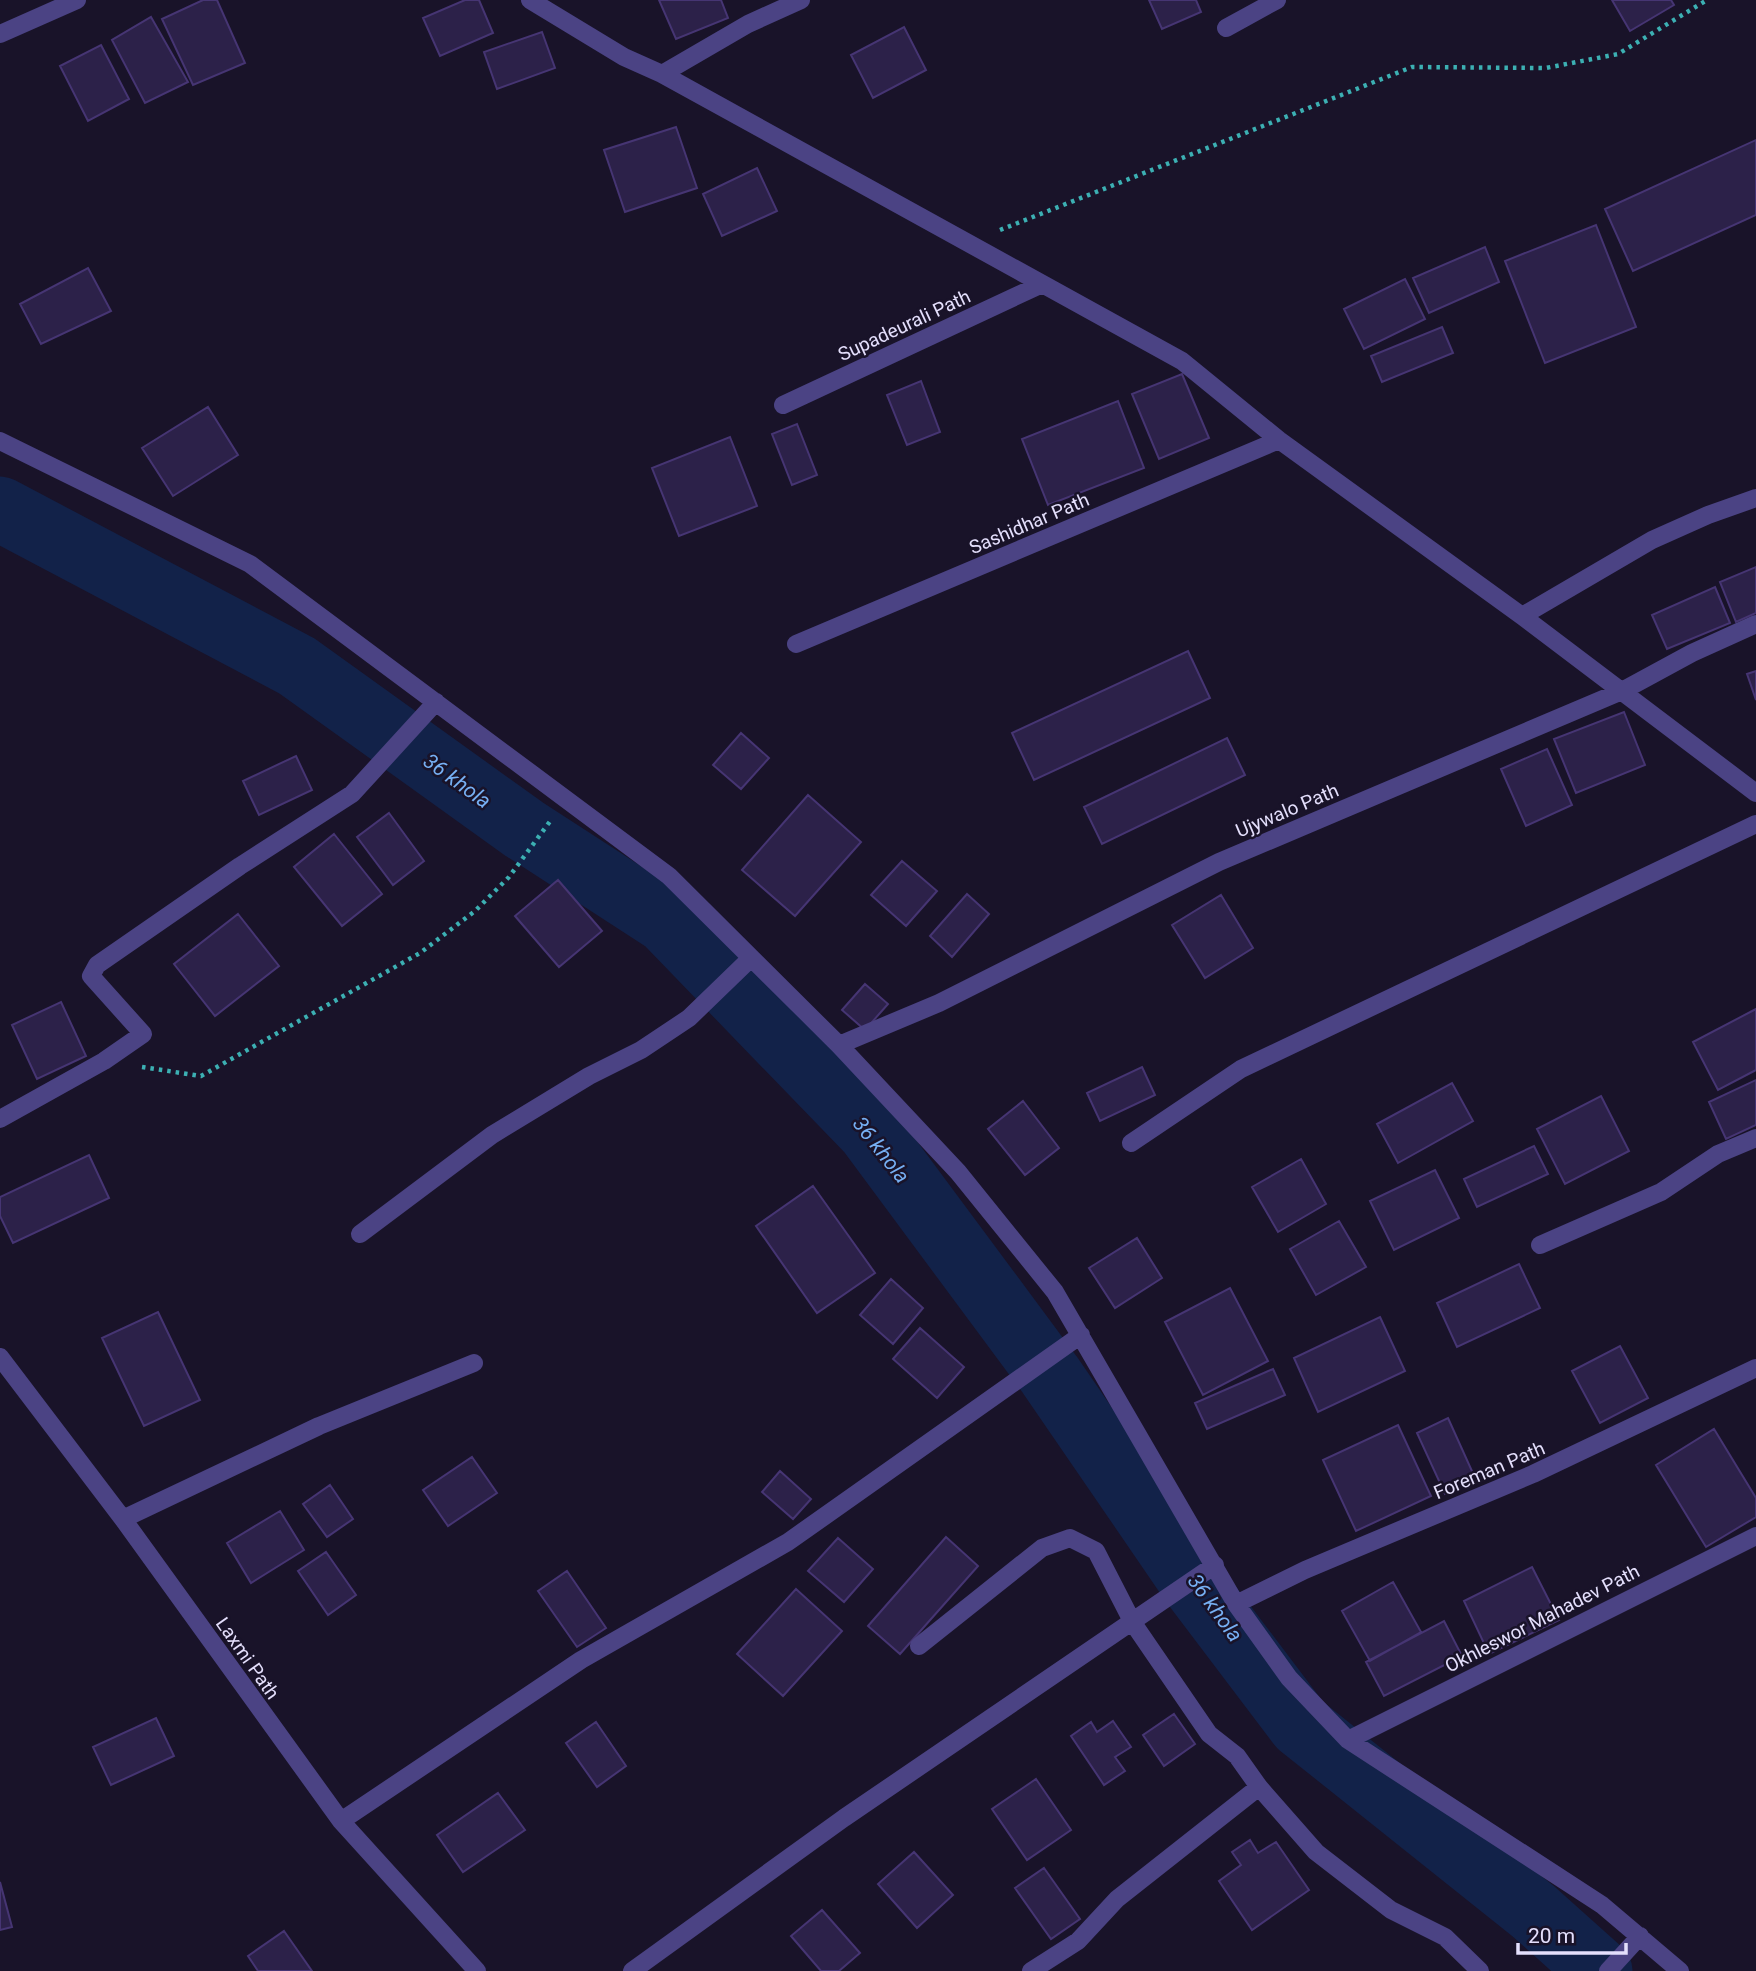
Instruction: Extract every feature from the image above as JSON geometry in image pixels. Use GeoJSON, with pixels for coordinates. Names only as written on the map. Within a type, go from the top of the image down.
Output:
{"type":"FeatureCollection","features":[{"type":"Feature","properties":{"kind":"street"},"geometry":{"type":"LineString","coordinates":[[0,34],[77,0]]}},
{"type":"Feature","properties":{"kind":"street"},"geometry":{"type":"LineString","coordinates":[[530,0],[624,57],[662,74],[1182,361],[1279,440],[1522,616],[1756,793]]}},
{"type":"Feature","properties":{"kind":"street"},"geometry":{"type":"LineString","coordinates":[[662,74],[748,24],[801,0]]}},
{"type":"Feature","properties":{"kind":"street"},"geometry":{"type":"LineString","coordinates":[[1226,28],[1277,0]]}},
{"type":"Feature","properties":{"kind":"street","name":"Supadeurali Path"},"geometry":{"type":"LineString","coordinates":[[783,405],[1042,284]]}},
{"type":"Feature","properties":{"kind":"street","name":"Sashidhar Path"},"geometry":{"type":"LineString","coordinates":[[796,644],[1279,440]]}},
{"type":"Feature","properties":{"kind":"street"},"geometry":{"type":"LineString","coordinates":[[0,441],[250,564],[669,876],[746,963],[839,1045],[958,1171],[1055,1292],[1236,1604],[1289,1678],[1348,1740],[1602,1905],[1680,1971]]}},
{"type":"Feature","properties":{"kind":"street"},"geometry":{"type":"LineString","coordinates":[[1522,616],[1652,540],[1707,514],[1756,498]]}},
{"type":"Feature","properties":{"kind":"street","name":"Ujywalo Path"},"geometry":{"type":"LineString","coordinates":[[839,1045],[939,1003],[1219,862],[1622,691],[1692,653],[1756,624]]}},
{"type":"Feature","properties":{"kind":"street"},"geometry":{"type":"LineString","coordinates":[[0,1119],[103,1061],[143,1034],[91,976],[97,965],[240,866],[352,794],[391,755],[415,722],[436,702]]}},
{"type":"Feature","properties":{"kind":"street"},"geometry":{"type":"LineString","coordinates":[[1131,1143],[1241,1069],[1756,824]]}},
{"type":"Feature","properties":{"kind":"street"},"geometry":{"type":"LineString","coordinates":[[360,1234],[492,1135],[589,1076],[641,1050],[690,1018],[746,963]]}},
{"type":"Feature","properties":{"kind":"street"},"geometry":{"type":"LineString","coordinates":[[1540,1245],[1661,1192],[1718,1154],[1756,1138]]}},
{"type":"Feature","properties":{"kind":"street"},"geometry":{"type":"LineString","coordinates":[[341,1821],[581,1660],[788,1542],[1081,1335]]}},
{"type":"Feature","properties":{"kind":"street","name":"Laxmi Path"},"geometry":{"type":"LineString","coordinates":[[0,1357],[123,1519],[341,1821],[477,1971]]}},
{"type":"Feature","properties":{"kind":"street"},"geometry":{"type":"LineString","coordinates":[[123,1519],[319,1426],[474,1363]]}},
{"type":"Feature","properties":{"kind":"street","name":"Foreman Path"},"geometry":{"type":"LineString","coordinates":[[1236,1604],[1305,1570],[1533,1475],[1756,1368]]}},
{"type":"Feature","properties":{"kind":"street","name":"Okhleswor Mahadev Path"},"geometry":{"type":"LineString","coordinates":[[1348,1740],[1756,1536]]}},
{"type":"Feature","properties":{"kind":"street"},"geometry":{"type":"LineString","coordinates":[[919,1646],[1042,1548],[1070,1538],[1097,1551],[1209,1734],[1237,1756],[1259,1787],[1316,1853],[1391,1910],[1445,1937],[1480,1971]]}},
{"type":"Feature","properties":{"kind":"street"},"geometry":{"type":"LineString","coordinates":[[632,1971],[844,1818],[1215,1566]]}},
{"type":"Feature","properties":{"kind":"street"},"geometry":{"type":"LineString","coordinates":[[1031,1971],[1078,1941],[1117,1899],[1259,1787]]}},
{"type":"Feature","properties":{"kind":"street"},"geometry":{"type":"LineString","coordinates":[[1614,1965],[1640,1936]]}},
{"type":"Feature","properties":{"kind":"path"},"geometry":{"type":"LineString","coordinates":[[967,243],[1412,66],[1546,68],[1618,54],[1707,0]]}},
{"type":"Feature","properties":{"kind":"path"},"geometry":{"type":"LineString","coordinates":[[103,1061],[201,1076],[420,953],[475,911],[509,877],[547,824]]}},
{"type":"Feature","properties":{"kind":"building"},"geometry":{"type":"Polygon","coordinates":[[[203,0],[217,0],[245,63],[193,85],[162,19],[203,0]]]}},
{"type":"Feature","properties":{"kind":"building"},"geometry":{"type":"Polygon","coordinates":[[[465,0],[479,0],[493,33],[440,56],[423,18],[465,0]]]}},
{"type":"Feature","properties":{"kind":"building"},"geometry":{"type":"Polygon","coordinates":[[[659,0],[721,0],[728,18],[676,39],[659,0]]]}},
{"type":"Feature","properties":{"kind":"building"},"geometry":{"type":"Polygon","coordinates":[[[1149,0],[1196,0],[1201,12],[1162,29],[1149,0]]]}},
{"type":"Feature","properties":{"kind":"building"},"geometry":{"type":"Polygon","coordinates":[[[1612,0],[1671,0],[1674,5],[1630,31],[1612,0]]]}},
{"type":"Feature","properties":{"kind":"building"},"geometry":{"type":"Polygon","coordinates":[[[151,17],[188,82],[145,103],[112,40],[151,17]]]}},
{"type":"Feature","properties":{"kind":"building"},"geometry":{"type":"Polygon","coordinates":[[[904,27],[926,70],[873,98],[851,55],[904,27]]]}},
{"type":"Feature","properties":{"kind":"building"},"geometry":{"type":"Polygon","coordinates":[[[542,32],[555,68],[497,89],[484,52],[542,32]]]}},
{"type":"Feature","properties":{"kind":"building"},"geometry":{"type":"Polygon","coordinates":[[[101,45],[129,99],[88,121],[60,66],[101,45]]]}},
{"type":"Feature","properties":{"kind":"building"},"geometry":{"type":"Polygon","coordinates":[[[676,127],[697,188],[625,212],[604,150],[676,127]]]}},
{"type":"Feature","properties":{"kind":"building"},"geometry":{"type":"Polygon","coordinates":[[[1756,140],[1756,215],[1633,271],[1605,209],[1756,140]]]}},
{"type":"Feature","properties":{"kind":"building"},"geometry":{"type":"Polygon","coordinates":[[[757,168],[777,211],[722,236],[703,194],[757,168]]]}},
{"type":"Feature","properties":{"kind":"building"},"geometry":{"type":"Polygon","coordinates":[[[1596,225],[1636,327],[1545,363],[1505,261],[1596,225]]]}},
{"type":"Feature","properties":{"kind":"building"},"geometry":{"type":"Polygon","coordinates":[[[1485,247],[1499,282],[1429,313],[1413,278],[1485,247]]]}},
{"type":"Feature","properties":{"kind":"building"},"geometry":{"type":"Polygon","coordinates":[[[88,268],[111,311],[41,344],[20,304],[88,268]]]}},
{"type":"Feature","properties":{"kind":"building"},"geometry":{"type":"Polygon","coordinates":[[[1405,279],[1425,319],[1364,349],[1344,309],[1405,279]]]}},
{"type":"Feature","properties":{"kind":"building"},"geometry":{"type":"Polygon","coordinates":[[[1442,327],[1453,353],[1382,382],[1371,356],[1442,327]]]}},
{"type":"Feature","properties":{"kind":"building"},"geometry":{"type":"Polygon","coordinates":[[[1182,374],[1209,438],[1159,459],[1132,394],[1182,374]]]}},
{"type":"Feature","properties":{"kind":"building"},"geometry":{"type":"Polygon","coordinates":[[[921,381],[940,432],[907,445],[887,395],[921,381]]]}},
{"type":"Feature","properties":{"kind":"building"},"geometry":{"type":"Polygon","coordinates":[[[1118,401],[1144,468],[1048,505],[1022,439],[1118,401]]]}},
{"type":"Feature","properties":{"kind":"building"},"geometry":{"type":"Polygon","coordinates":[[[208,407],[238,455],[173,496],[142,448],[208,407]]]}},
{"type":"Feature","properties":{"kind":"building"},"geometry":{"type":"Polygon","coordinates":[[[797,424],[817,475],[792,485],[772,434],[797,424]]]}},
{"type":"Feature","properties":{"kind":"building"},"geometry":{"type":"Polygon","coordinates":[[[730,437],[757,506],[679,536],[652,468],[730,437]]]}},
{"type":"Feature","properties":{"kind":"building"},"geometry":{"type":"Polygon","coordinates":[[[1756,567],[1756,613],[1736,622],[1720,582],[1756,567]]]}},
{"type":"Feature","properties":{"kind":"building"},"geometry":{"type":"Polygon","coordinates":[[[1715,587],[1730,623],[1667,649],[1652,615],[1715,587]]]}},
{"type":"Feature","properties":{"kind":"building"},"geometry":{"type":"Polygon","coordinates":[[[1188,651],[1210,698],[1034,780],[1012,733],[1188,651]]]}},
{"type":"Feature","properties":{"kind":"building"},"geometry":{"type":"Polygon","coordinates":[[[1756,671],[1756,700],[1747,674],[1756,671]]]}},
{"type":"Feature","properties":{"kind":"building"},"geometry":{"type":"Polygon","coordinates":[[[1624,712],[1645,765],[1576,793],[1554,739],[1624,712]]]}},
{"type":"Feature","properties":{"kind":"building"},"geometry":{"type":"Polygon","coordinates":[[[741,733],[769,758],[741,789],[713,765],[741,733]]]}},
{"type":"Feature","properties":{"kind":"building"},"geometry":{"type":"Polygon","coordinates":[[[1227,738],[1245,775],[1102,844],[1084,807],[1227,738]]]}},
{"type":"Feature","properties":{"kind":"building"},"geometry":{"type":"Polygon","coordinates":[[[1547,749],[1572,805],[1526,826],[1501,769],[1547,749]]]}},
{"type":"Feature","properties":{"kind":"building"},"geometry":{"type":"Polygon","coordinates":[[[296,756],[312,790],[259,815],[243,781],[296,756]]]}},
{"type":"Feature","properties":{"kind":"building"},"geometry":{"type":"Polygon","coordinates":[[[808,795],[861,842],[795,916],[742,870],[808,795]]]}},
{"type":"Feature","properties":{"kind":"building"},"geometry":{"type":"Polygon","coordinates":[[[389,813],[424,861],[393,885],[357,837],[389,813]]]}},
{"type":"Feature","properties":{"kind":"building"},"geometry":{"type":"Polygon","coordinates":[[[334,834],[382,894],[342,926],[294,867],[334,834]]]}},
{"type":"Feature","properties":{"kind":"building"},"geometry":{"type":"Polygon","coordinates":[[[902,861],[937,891],[906,926],[871,895],[902,861]]]}},
{"type":"Feature","properties":{"kind":"building"},"geometry":{"type":"Polygon","coordinates":[[[558,880],[602,931],[559,967],[515,916],[558,880]]]}},
{"type":"Feature","properties":{"kind":"building"},"geometry":{"type":"Polygon","coordinates":[[[967,894],[989,914],[952,957],[930,936],[967,894]]]}},
{"type":"Feature","properties":{"kind":"building"},"geometry":{"type":"Polygon","coordinates":[[[1221,895],[1253,948],[1205,978],[1172,925],[1221,895]]]}},
{"type":"Feature","properties":{"kind":"building"},"geometry":{"type":"Polygon","coordinates":[[[238,914],[279,966],[215,1016],[174,964],[238,914]]]}},
{"type":"Feature","properties":{"kind":"building"},"geometry":{"type":"Polygon","coordinates":[[[865,984],[888,1004],[865,1030],[842,1010],[865,984]]]}},
{"type":"Feature","properties":{"kind":"building"},"geometry":{"type":"Polygon","coordinates":[[[61,1002],[86,1056],[37,1079],[12,1025],[61,1002]]]}},
{"type":"Feature","properties":{"kind":"building"},"geometry":{"type":"Polygon","coordinates":[[[1756,1009],[1756,1070],[1718,1090],[1693,1042],[1756,1009]]]}},
{"type":"Feature","properties":{"kind":"building"},"geometry":{"type":"Polygon","coordinates":[[[1142,1067],[1155,1095],[1100,1121],[1087,1093],[1142,1067]]]}},
{"type":"Feature","properties":{"kind":"building"},"geometry":{"type":"Polygon","coordinates":[[[1756,1080],[1756,1125],[1726,1139],[1709,1102],[1756,1080]]]}},
{"type":"Feature","properties":{"kind":"building"},"geometry":{"type":"Polygon","coordinates":[[[1452,1083],[1473,1121],[1398,1163],[1377,1124],[1452,1083]]]}},
{"type":"Feature","properties":{"kind":"building"},"geometry":{"type":"Polygon","coordinates":[[[1601,1096],[1629,1151],[1565,1184],[1537,1129],[1601,1096]]]}},
{"type":"Feature","properties":{"kind":"building"},"geometry":{"type":"Polygon","coordinates":[[[1023,1101],[1059,1148],[1025,1175],[988,1129],[1023,1101]]]}},
{"type":"Feature","properties":{"kind":"building"},"geometry":{"type":"Polygon","coordinates":[[[1534,1146],[1548,1174],[1477,1207],[1464,1179],[1534,1146]]]}},
{"type":"Feature","properties":{"kind":"building"},"geometry":{"type":"Polygon","coordinates":[[[89,1155],[109,1198],[13,1243],[0,1216],[0,1197],[89,1155]]]}},
{"type":"Feature","properties":{"kind":"building"},"geometry":{"type":"Polygon","coordinates":[[[1301,1159],[1326,1204],[1278,1232],[1252,1187],[1301,1159]]]}},
{"type":"Feature","properties":{"kind":"building"},"geometry":{"type":"Polygon","coordinates":[[[1435,1170],[1459,1218],[1394,1250],[1370,1201],[1435,1170]]]}},
{"type":"Feature","properties":{"kind":"building"},"geometry":{"type":"Polygon","coordinates":[[[813,1186],[875,1273],[817,1313],[756,1226],[813,1186]]]}},
{"type":"Feature","properties":{"kind":"building"},"geometry":{"type":"Polygon","coordinates":[[[1339,1221],[1366,1267],[1316,1295],[1290,1249],[1339,1221]]]}},
{"type":"Feature","properties":{"kind":"building"},"geometry":{"type":"Polygon","coordinates":[[[1137,1238],[1162,1278],[1115,1308],[1089,1268],[1137,1238]]]}},
{"type":"Feature","properties":{"kind":"building"},"geometry":{"type":"Polygon","coordinates":[[[1519,1264],[1540,1308],[1457,1347],[1437,1303],[1519,1264]]]}},
{"type":"Feature","properties":{"kind":"building"},"geometry":{"type":"Polygon","coordinates":[[[891,1279],[923,1308],[893,1344],[860,1315],[891,1279]]]}},
{"type":"Feature","properties":{"kind":"building"},"geometry":{"type":"Polygon","coordinates":[[[1230,1288],[1268,1361],[1203,1395],[1165,1322],[1230,1288]]]}},
{"type":"Feature","properties":{"kind":"building"},"geometry":{"type":"Polygon","coordinates":[[[158,1312],[200,1400],[144,1426],[102,1338],[158,1312]]]}},
{"type":"Feature","properties":{"kind":"building"},"geometry":{"type":"Polygon","coordinates":[[[1380,1317],[1405,1371],[1318,1412],[1294,1358],[1380,1317]]]}},
{"type":"Feature","properties":{"kind":"building"},"geometry":{"type":"Polygon","coordinates":[[[920,1328],[964,1367],[937,1398],[893,1359],[920,1328]]]}},
{"type":"Feature","properties":{"kind":"building"},"geometry":{"type":"Polygon","coordinates":[[[1620,1346],[1648,1398],[1600,1423],[1572,1371],[1620,1346]]]}},
{"type":"Feature","properties":{"kind":"building"},"geometry":{"type":"Polygon","coordinates":[[[1273,1369],[1285,1395],[1207,1429],[1195,1403],[1273,1369]]]}},
{"type":"Feature","properties":{"kind":"building"},"geometry":{"type":"Polygon","coordinates":[[[1448,1418],[1476,1480],[1445,1494],[1417,1433],[1448,1418]]]}},
{"type":"Feature","properties":{"kind":"building"},"geometry":{"type":"Polygon","coordinates":[[[1398,1425],[1431,1496],[1356,1531],[1323,1460],[1398,1425]]]}},
{"type":"Feature","properties":{"kind":"building"},"geometry":{"type":"Polygon","coordinates":[[[1714,1429],[1756,1498],[1756,1517],[1706,1547],[1656,1465],[1714,1429]]]}},
{"type":"Feature","properties":{"kind":"building"},"geometry":{"type":"Polygon","coordinates":[[[472,1457],[497,1493],[448,1526],[423,1490],[472,1457]]]}},
{"type":"Feature","properties":{"kind":"building"},"geometry":{"type":"Polygon","coordinates":[[[780,1471],[811,1499],[793,1519],[762,1492],[780,1471]]]}},
{"type":"Feature","properties":{"kind":"building"},"geometry":{"type":"Polygon","coordinates":[[[330,1485],[353,1519],[327,1537],[303,1504],[330,1485]]]}},
{"type":"Feature","properties":{"kind":"building"},"geometry":{"type":"Polygon","coordinates":[[[280,1511],[304,1550],[251,1583],[227,1543],[280,1511]]]}},
{"type":"Feature","properties":{"kind":"building"},"geometry":{"type":"Polygon","coordinates":[[[946,1537],[978,1566],[900,1654],[868,1626],[946,1537]]]}},
{"type":"Feature","properties":{"kind":"building"},"geometry":{"type":"Polygon","coordinates":[[[838,1538],[873,1569],[844,1602],[808,1571],[838,1538]]]}},
{"type":"Feature","properties":{"kind":"building"},"geometry":{"type":"Polygon","coordinates":[[[326,1552],[356,1595],[328,1615],[298,1571],[326,1552]]]}},
{"type":"Feature","properties":{"kind":"building"},"geometry":{"type":"Polygon","coordinates":[[[1532,1567],[1559,1620],[1489,1654],[1464,1601],[1532,1567]]]}},
{"type":"Feature","properties":{"kind":"building"},"geometry":{"type":"Polygon","coordinates":[[[567,1571],[606,1628],[577,1647],[538,1591],[567,1571]]]}},
{"type":"Feature","properties":{"kind":"building"},"geometry":{"type":"Polygon","coordinates":[[[1393,1582],[1421,1632],[1370,1661],[1342,1611],[1393,1582]]]}},
{"type":"Feature","properties":{"kind":"building"},"geometry":{"type":"Polygon","coordinates":[[[796,1589],[842,1631],[783,1696],[737,1654],[796,1589]]]}},
{"type":"Feature","properties":{"kind":"building"},"geometry":{"type":"Polygon","coordinates":[[[1444,1621],[1462,1656],[1384,1696],[1366,1662],[1444,1621]]]}},
{"type":"Feature","properties":{"kind":"building"},"geometry":{"type":"Polygon","coordinates":[[[1174,1714],[1195,1744],[1164,1766],[1143,1735],[1174,1714]]]}},
{"type":"Feature","properties":{"kind":"building"},"geometry":{"type":"Polygon","coordinates":[[[156,1718],[174,1756],[111,1785],[93,1747],[156,1718]]]}},
{"type":"Feature","properties":{"kind":"building"},"geometry":{"type":"Polygon","coordinates":[[[1113,1721],[1131,1747],[1115,1757],[1125,1771],[1104,1785],[1071,1736],[1091,1722],[1097,1732],[1113,1721]]]}},
{"type":"Feature","properties":{"kind":"building"},"geometry":{"type":"Polygon","coordinates":[[[596,1722],[626,1766],[597,1787],[566,1743],[596,1722]]]}},
{"type":"Feature","properties":{"kind":"building"},"geometry":{"type":"Polygon","coordinates":[[[1036,1779],[1071,1830],[1027,1860],[992,1809],[1036,1779]]]}},
{"type":"Feature","properties":{"kind":"building"},"geometry":{"type":"Polygon","coordinates":[[[498,1793],[525,1830],[463,1872],[437,1835],[498,1793]]]}},
{"type":"Feature","properties":{"kind":"building"},"geometry":{"type":"Polygon","coordinates":[[[1250,1840],[1258,1853],[1276,1842],[1309,1890],[1252,1930],[1219,1881],[1241,1865],[1232,1852],[1250,1840]]]}},
{"type":"Feature","properties":{"kind":"building"},"geometry":{"type":"Polygon","coordinates":[[[914,1852],[953,1895],[917,1928],[878,1884],[914,1852]]]}},
{"type":"Feature","properties":{"kind":"building"},"geometry":{"type":"Polygon","coordinates":[[[1044,1868],[1080,1919],[1051,1939],[1015,1888],[1044,1868]]]}},
{"type":"Feature","properties":{"kind":"building"},"geometry":{"type":"Polygon","coordinates":[[[0,1882],[12,1927],[0,1930],[0,1882]]]}},
{"type":"Feature","properties":{"kind":"building"},"geometry":{"type":"Polygon","coordinates":[[[822,1910],[860,1953],[839,1971],[821,1971],[791,1936],[822,1910]]]}},
{"type":"Feature","properties":{"kind":"building"},"geometry":{"type":"Polygon","coordinates":[[[284,1931],[312,1971],[258,1971],[248,1956],[284,1931]]]}},
{"type":"Feature","properties":{"kind":"waterway","name":"36 khola"},"geometry":{"type":"LineString","coordinates":[[0,509],[297,666],[524,829],[666,921],[869,1131],[1050,1375],[1194,1585],[1300,1725],[1533,1911],[1600,1971]]}}]}
